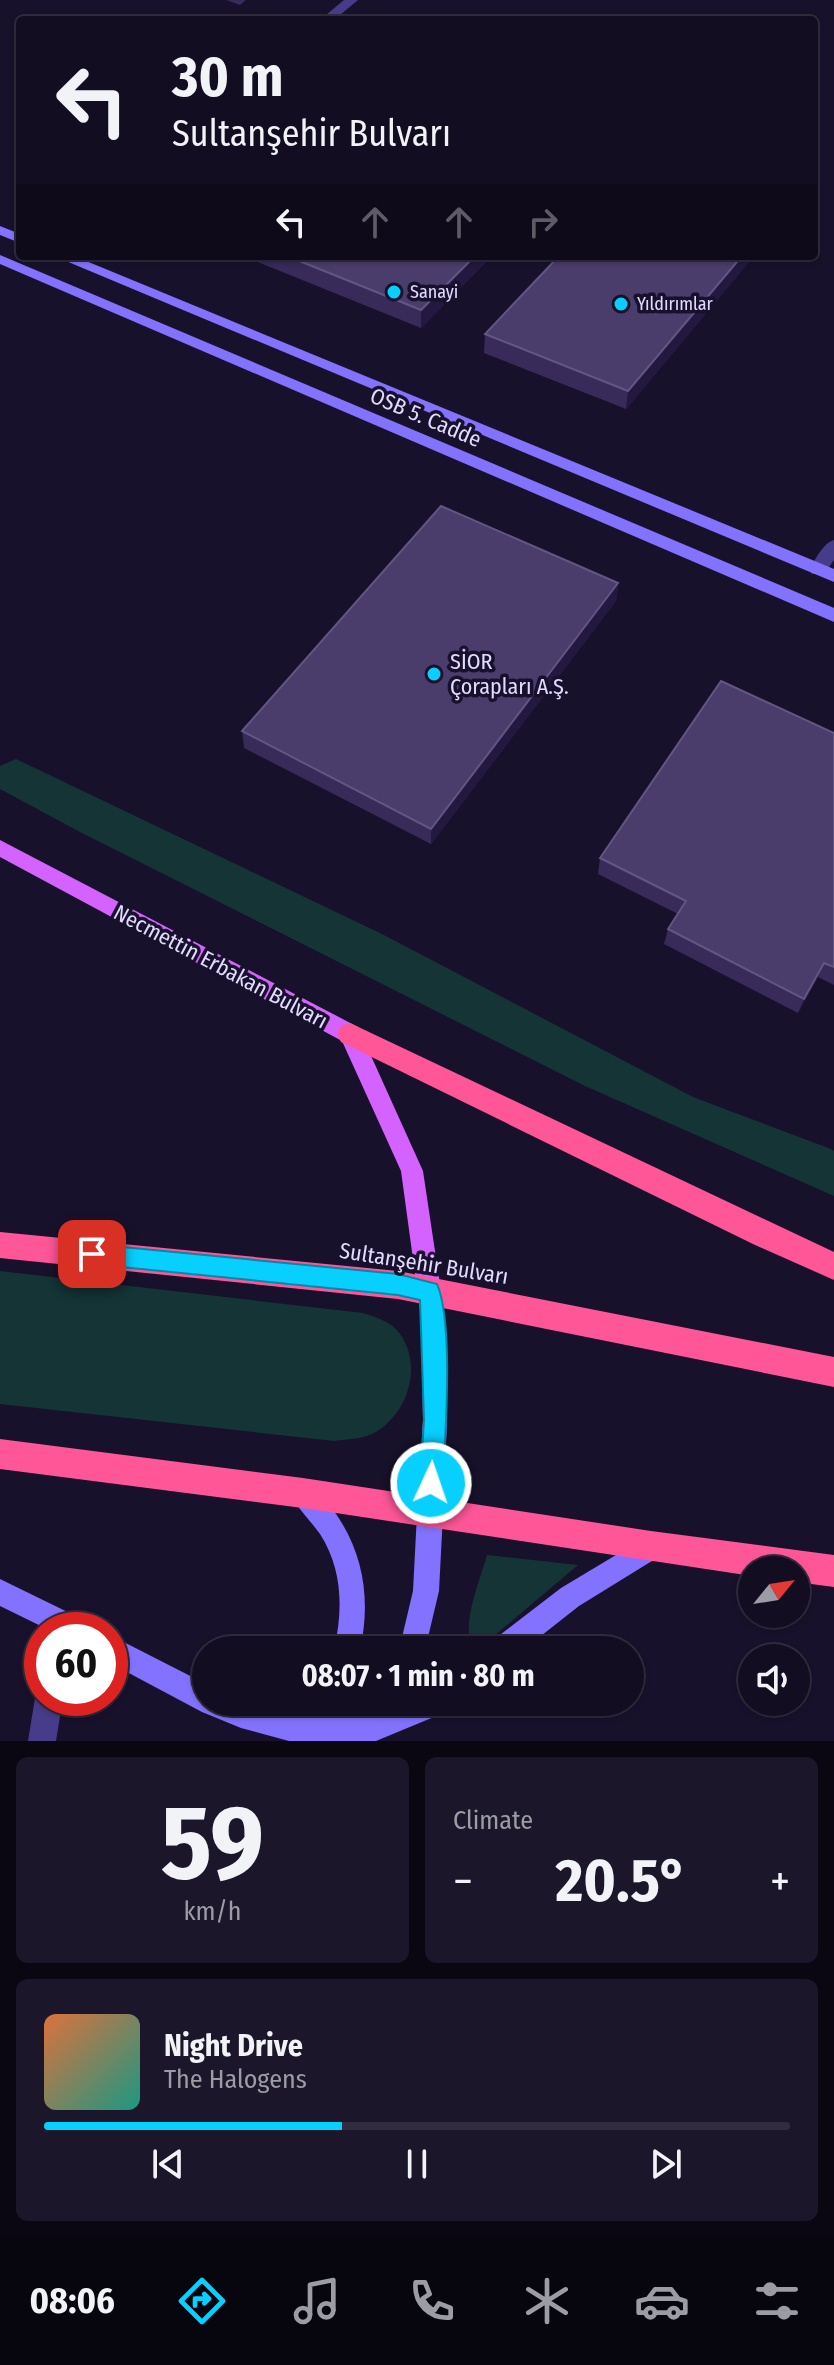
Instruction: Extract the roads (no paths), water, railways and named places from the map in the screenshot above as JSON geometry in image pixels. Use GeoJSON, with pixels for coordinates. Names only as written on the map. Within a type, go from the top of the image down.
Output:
{"type":"FeatureCollection","features":[{"type":"Feature","properties":{"kind":"highway"},"geometry":{"type":"LineString","coordinates":[[350,1034],[763,1235],[834,1266]]}},
{"type":"Feature","properties":{"kind":"highway","name":"Sultanşehir Bulvarı"},"geometry":{"type":"LineString","coordinates":[[0,1245],[398,1285],[834,1372]]}},
{"type":"Feature","properties":{"kind":"highway"},"geometry":{"type":"LineString","coordinates":[[0,1454],[303,1493],[651,1547],[834,1571]]}},
{"type":"Feature","properties":{"kind":"main road","name":"Necmettin Erbakan Bulvarı"},"geometry":{"type":"LineString","coordinates":[[0,848],[350,1034],[412,1171],[433,1318],[435,1420],[430,1514]]}},
{"type":"Feature","properties":{"kind":"street"},"geometry":{"type":"LineString","coordinates":[[331,16],[352,0]]}},
{"type":"Feature","properties":{"kind":"street","name":"OSB 5. Cadde"},"geometry":{"type":"LineString","coordinates":[[0,259],[834,615]]}},
{"type":"Feature","properties":{"kind":"street"},"geometry":{"type":"LineString","coordinates":[[71,260],[826,573],[834,546]]}},
{"type":"Feature","properties":{"kind":"street"},"geometry":{"type":"LineString","coordinates":[[303,1493],[322,1513],[349,1563],[354,1590],[354,1619],[350,1636]]}},
{"type":"Feature","properties":{"kind":"street","name":"Necmettin Erbakan Bulvarı"},"geometry":{"type":"LineString","coordinates":[[415,1636],[426,1591],[430,1514]]}},
{"type":"Feature","properties":{"kind":"street"},"geometry":{"type":"LineString","coordinates":[[519,1636],[570,1597],[651,1547]]}},
{"type":"Feature","properties":{"kind":"street"},"geometry":{"type":"LineString","coordinates":[[0,1592],[38,1612]]}},
{"type":"Feature","properties":{"kind":"street"},"geometry":{"type":"LineString","coordinates":[[128,1657],[192,1691]]}},
{"type":"Feature","properties":{"kind":"street"},"geometry":{"type":"LineString","coordinates":[[42,1741],[46,1716]]}},
{"type":"Feature","properties":{"kind":"street"},"geometry":{"type":"LineString","coordinates":[[247,1716],[287,1732],[360,1740],[396,1729],[415,1716]]}},
{"type":"Feature","properties":{"kind":"street"},"geometry":{"type":"LineString","coordinates":[[360,1740],[381,1716]]}},
{"type":"Feature","properties":{"kind":"place","name":"Sanayi"},"geometry":{"type":"Point","coordinates":[394,292]}},
{"type":"Feature","properties":{"kind":"place","name":"Yıldırımlar"},"geometry":{"type":"Point","coordinates":[621,304]}},
{"type":"Feature","properties":{"kind":"place","name":"SİOR Çorapları A.Ş."},"geometry":{"type":"Point","coordinates":[434,674]}}]}
